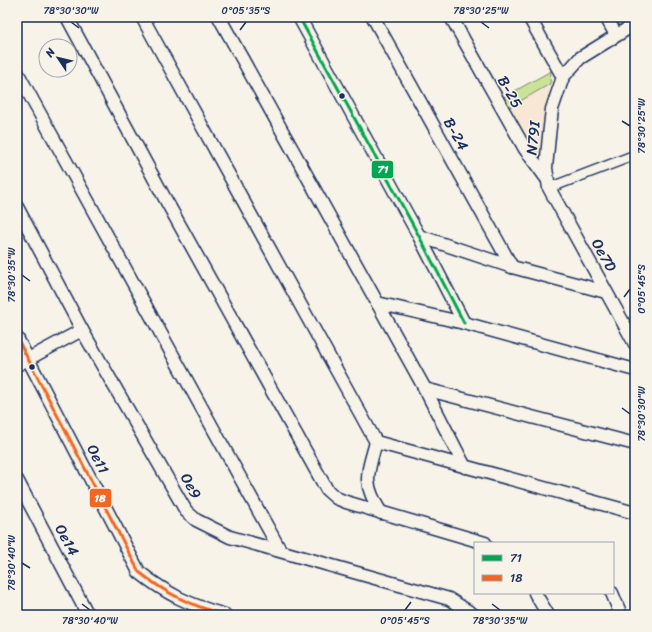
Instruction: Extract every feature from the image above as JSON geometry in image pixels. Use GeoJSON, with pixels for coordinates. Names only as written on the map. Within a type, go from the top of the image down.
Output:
{"type":"FeatureCollection","features":[{"type":"Feature","properties":{"kind":"street"},"geometry":{"type":"LineString","coordinates":[[67,17],[167,202],[327,490],[336,498],[381,513],[482,542]]}},
{"type":"Feature","properties":{"kind":"street"},"geometry":{"type":"LineString","coordinates":[[142,17],[376,442],[370,465],[368,487],[370,495],[381,513]]}},
{"type":"Feature","properties":{"kind":"street"},"geometry":{"type":"LineString","coordinates":[[220,17],[425,389],[465,467]]}},
{"type":"Feature","properties":{"kind":"street"},"geometry":{"type":"LineString","coordinates":[[299,17],[419,236],[464,323]]}},
{"type":"Feature","properties":{"kind":"street","name":"B-24"},"geometry":{"type":"LineString","coordinates":[[373,17],[512,267]]}},
{"type":"Feature","properties":{"kind":"street","name":"B-25"},"geometry":{"type":"LineString","coordinates":[[451,17],[518,138],[548,184]]}},
{"type":"Feature","properties":{"kind":"street"},"geometry":{"type":"LineString","coordinates":[[529,17],[563,77],[580,58],[635,24]]}},
{"type":"Feature","properties":{"kind":"street"},"geometry":{"type":"LineString","coordinates":[[606,17],[616,35]]}},
{"type":"Feature","properties":{"kind":"street"},"geometry":{"type":"LineString","coordinates":[[17,72],[280,550]]}},
{"type":"Feature","properties":{"kind":"street","name":"N79I"},"geometry":{"type":"LineString","coordinates":[[548,184],[546,168],[552,110],[563,77]]}},
{"type":"Feature","properties":{"kind":"street"},"geometry":{"type":"LineString","coordinates":[[548,184],[635,155]]}},
{"type":"Feature","properties":{"kind":"street","name":"Oe7D"},"geometry":{"type":"LineString","coordinates":[[548,184],[635,344]]}},
{"type":"Feature","properties":{"kind":"street","name":"Oe9"},"geometry":{"type":"LineString","coordinates":[[17,207],[82,330],[186,511],[196,520],[230,538],[280,550],[449,599],[474,615]]}},
{"type":"Feature","properties":{"kind":"street"},"geometry":{"type":"LineString","coordinates":[[419,236],[512,267],[606,292]]}},
{"type":"Feature","properties":{"kind":"street"},"geometry":{"type":"LineString","coordinates":[[377,302],[464,323],[635,370]]}},
{"type":"Feature","properties":{"kind":"street"},"geometry":{"type":"LineString","coordinates":[[17,365],[82,330]]}},
{"type":"Feature","properties":{"kind":"street","name":"Oe11"},"geometry":{"type":"LineString","coordinates":[[17,338],[139,572],[162,590],[194,606],[226,615]]}},
{"type":"Feature","properties":{"kind":"street"},"geometry":{"type":"LineString","coordinates":[[425,389],[635,444]]}},
{"type":"Feature","properties":{"kind":"street"},"geometry":{"type":"LineString","coordinates":[[376,442],[635,513]]}},
{"type":"Feature","properties":{"kind":"street","name":"Oe14"},"geometry":{"type":"LineString","coordinates":[[17,480],[88,615]]}},
{"type":"Feature","properties":{"kind":"street"},"geometry":{"type":"LineString","coordinates":[[536,594],[548,615]]}},
{"type":"Feature","properties":{"kind":"street"},"geometry":{"type":"LineString","coordinates":[[612,594],[621,615]]}},
{"type":"Feature","properties":{"kind":"shaded area"},"geometry":{"type":"Polygon","coordinates":[[[551,71],[543,154],[537,156],[502,98],[551,71]]]}},
{"type":"Feature","properties":{"kind":"green space"},"geometry":{"type":"Polygon","coordinates":[[[551,71],[550,84],[508,108],[502,98],[551,71]]]}},
{"type":"Feature","properties":{"kind":"transit line","name":"71"},"geometry":{"type":"LineString","coordinates":[[299,17],[419,236],[464,323]]}},
{"type":"Feature","properties":{"kind":"transit line","name":"18"},"geometry":{"type":"LineString","coordinates":[[17,338],[139,572],[170,593],[190,603],[225,615]]}}]}
